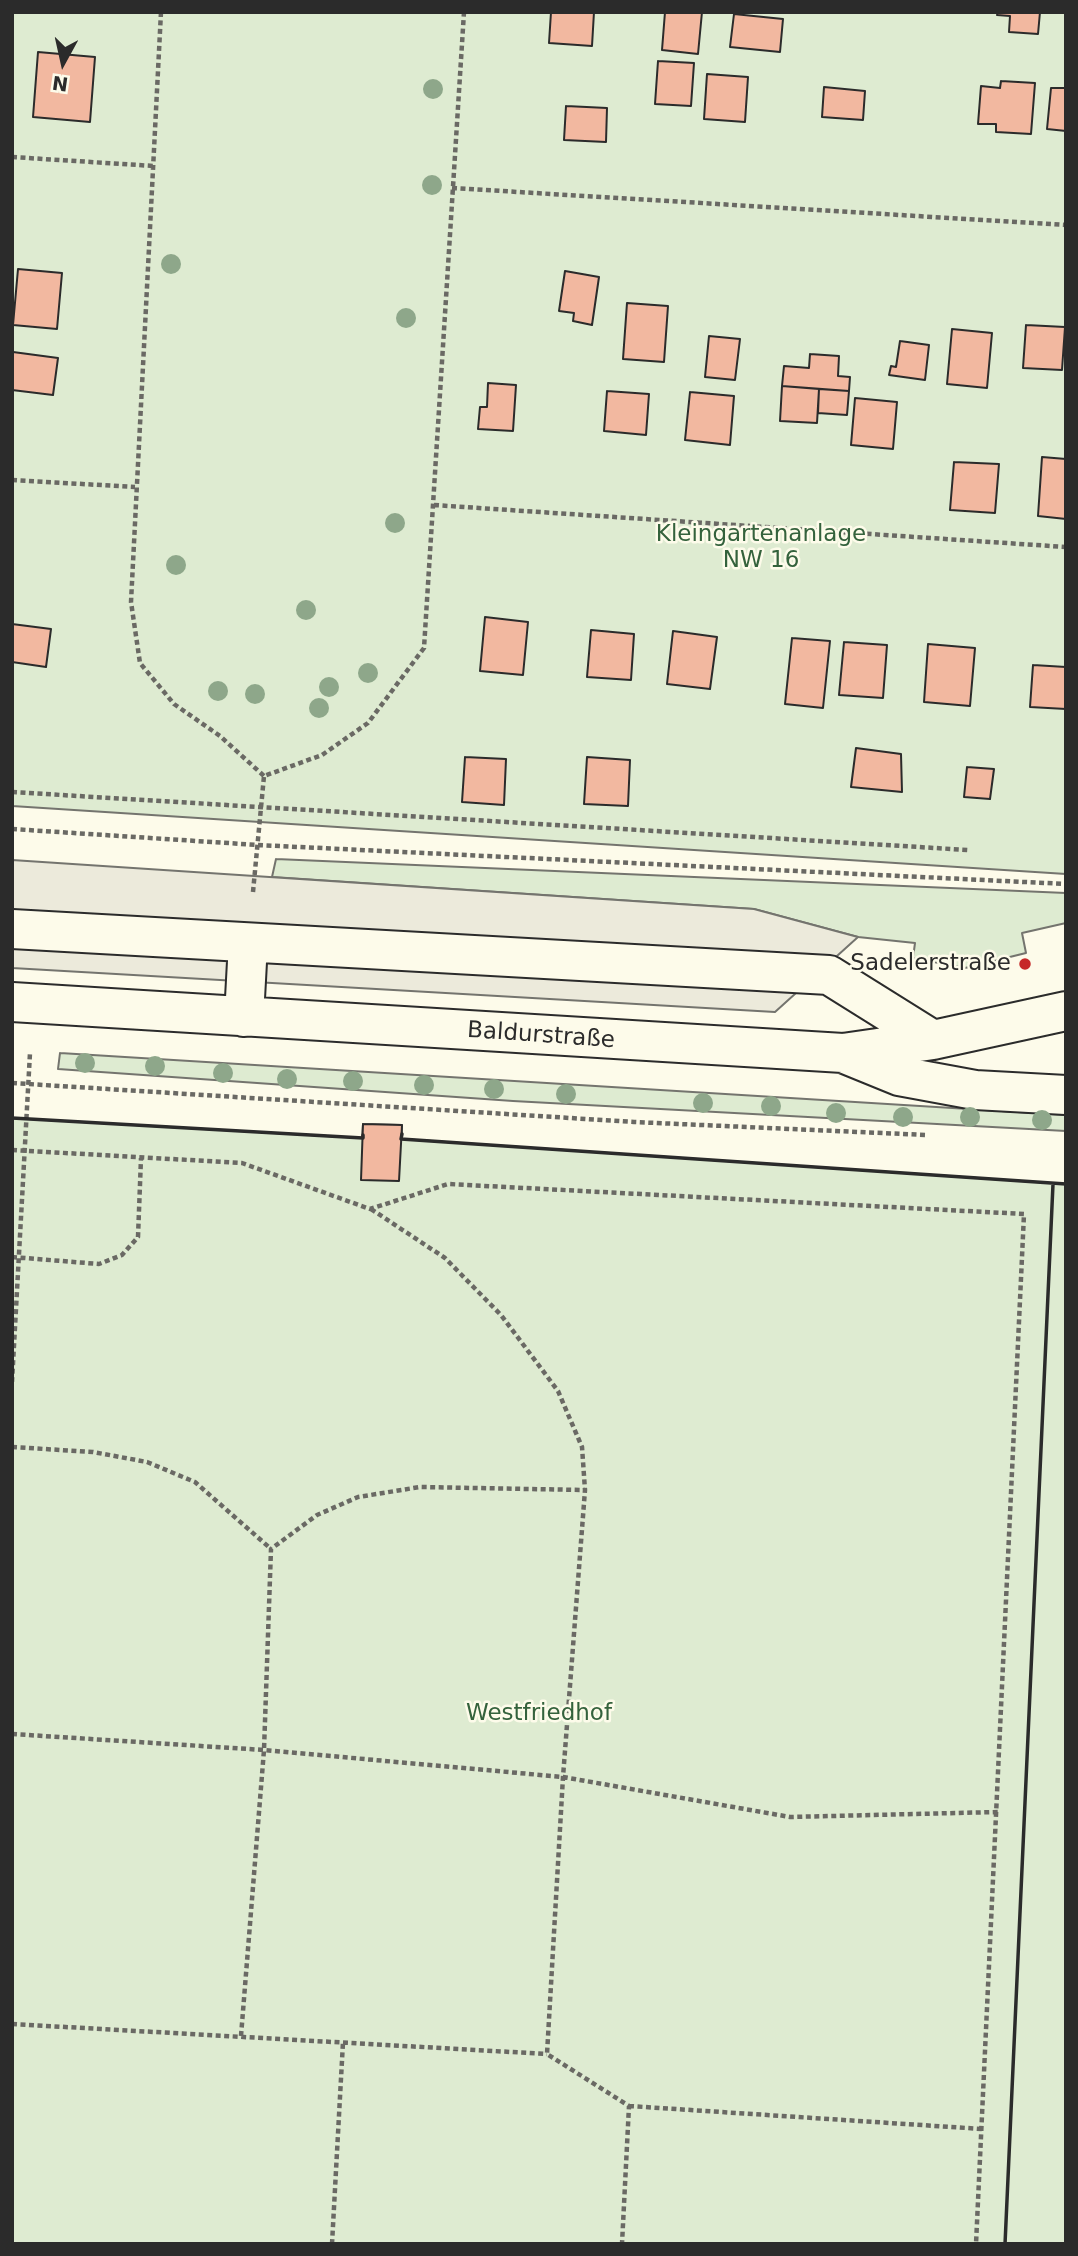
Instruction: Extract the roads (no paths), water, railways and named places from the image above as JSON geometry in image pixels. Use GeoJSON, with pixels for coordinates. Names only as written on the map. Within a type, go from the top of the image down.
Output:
{"type":"FeatureCollection","features":[{"type":"Feature","properties":{"kind":"street"},"geometry":{"type":"LineString","coordinates":[[12,929],[829,975],[933,1040]]}},
{"type":"Feature","properties":{"kind":"street"},"geometry":{"type":"LineString","coordinates":[[244,1017],[248,943]]}},
{"type":"Feature","properties":{"kind":"street","name":"Baldurstraße"},"geometry":{"type":"LineString","coordinates":[[22,1003],[843,1054],[933,1040],[1066,1011]]}},
{"type":"Feature","properties":{"kind":"street"},"geometry":{"type":"LineString","coordinates":[[843,1054],[899,1076],[975,1090],[1066,1095]]}},
{"type":"Feature","properties":{"kind":"place","name":"Sadelerstraße"},"geometry":{"type":"Point","coordinates":[1025,964]}},
{"type":"Feature","properties":{"kind":"park label","name":"Kleingartenanlage NW 16"},"geometry":{"type":"Point","coordinates":[761,548]}},
{"type":"Feature","properties":{"kind":"park label","name":"Westfriedhof"},"geometry":{"type":"Point","coordinates":[539,1714]}}]}
